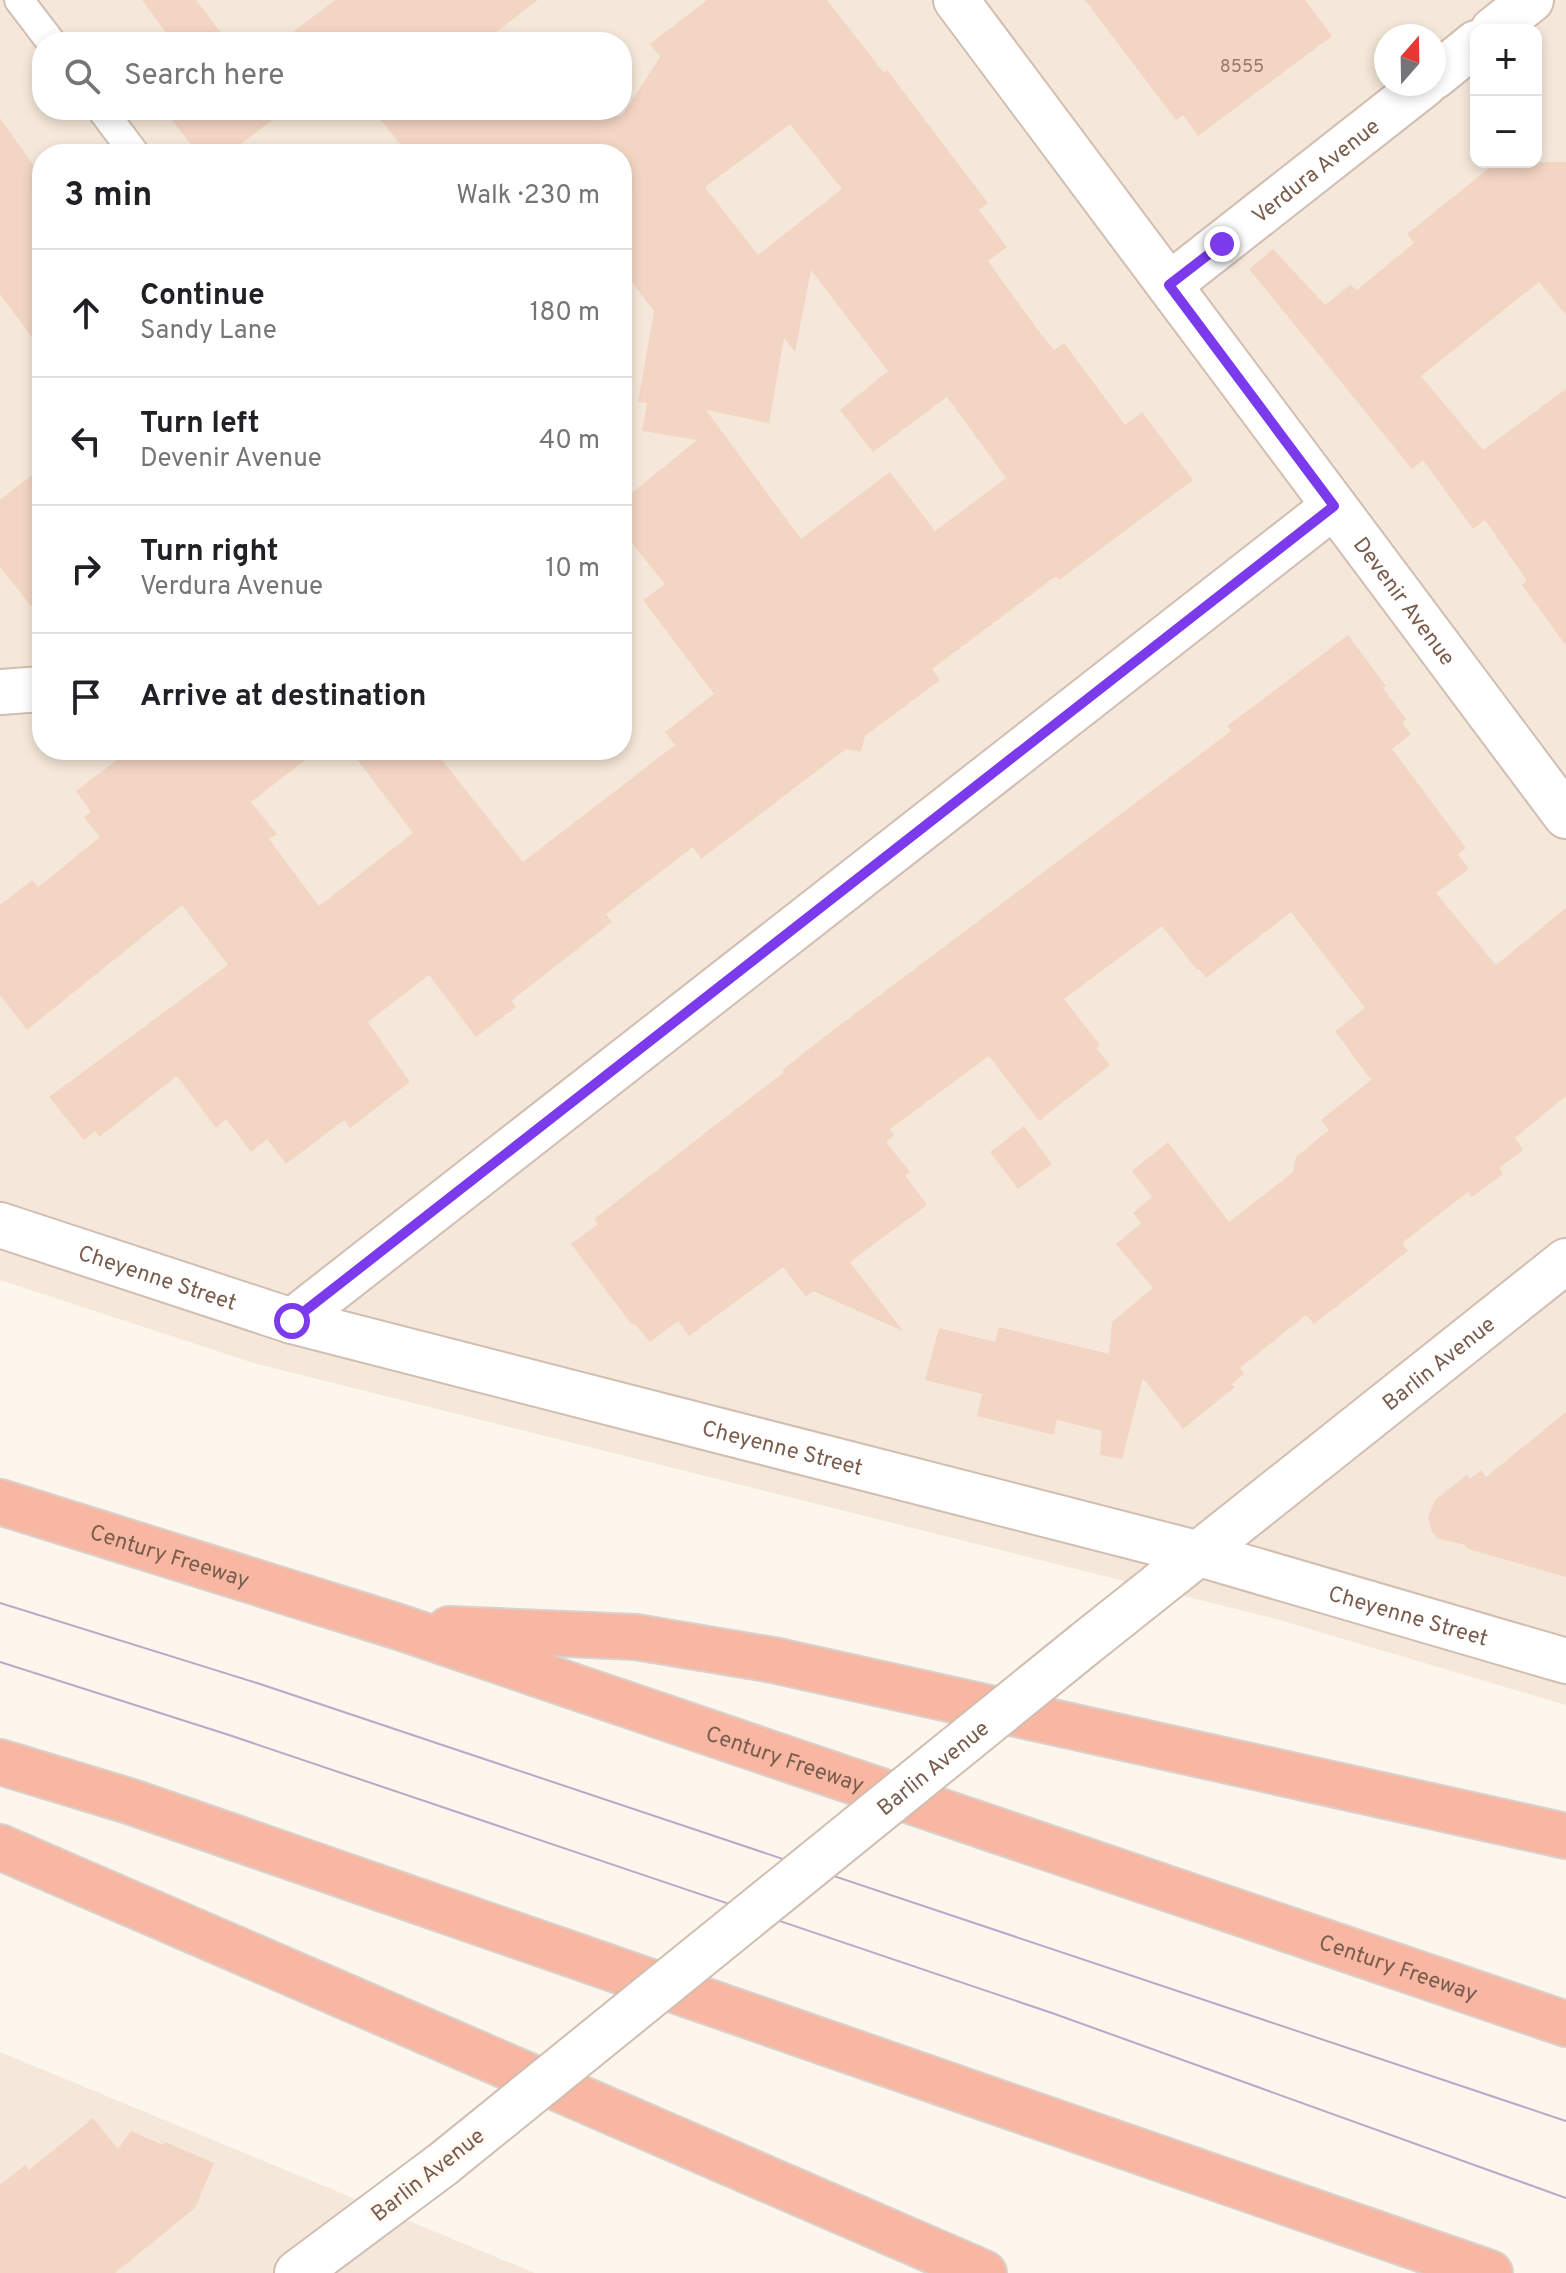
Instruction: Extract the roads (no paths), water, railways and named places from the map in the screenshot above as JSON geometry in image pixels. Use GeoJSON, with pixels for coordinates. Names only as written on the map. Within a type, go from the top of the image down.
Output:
{"type":"FeatureCollection","features":[{"type":"Feature","properties":{"kind":"highway","name":"Century Freeway"},"geometry":{"type":"LineString","coordinates":[[0,1502],[399,1627],[1566,2024]]}},
{"type":"Feature","properties":{"kind":"highway"},"geometry":{"type":"LineString","coordinates":[[399,1627],[636,1637],[773,1660],[1566,1836]]}},
{"type":"Feature","properties":{"kind":"highway"},"geometry":{"type":"LineString","coordinates":[[0,1762],[148,1807],[1490,2273]]}},
{"type":"Feature","properties":{"kind":"highway"},"geometry":{"type":"LineString","coordinates":[[0,1847],[984,2273]]}},
{"type":"Feature","properties":{"kind":"street","name":"Devenir Avenue"},"geometry":{"type":"LineString","coordinates":[[956,0],[1566,816]]}},
{"type":"Feature","properties":{"kind":"street"},"geometry":{"type":"LineString","coordinates":[[1501,24],[1531,0]]}},
{"type":"Feature","properties":{"kind":"street"},"geometry":{"type":"LineString","coordinates":[[1446,67],[1470,48]]}},
{"type":"Feature","properties":{"kind":"street","name":"Verdura Avenue"},"geometry":{"type":"LineString","coordinates":[[1169,285],[1410,96]]}},
{"type":"Feature","properties":{"kind":"street"},"geometry":{"type":"LineString","coordinates":[[292,1321],[1334,506]]}},
{"type":"Feature","properties":{"kind":"street"},"geometry":{"type":"LineString","coordinates":[[0,692],[32,690]]}},
{"type":"Feature","properties":{"kind":"street","name":"Cheyenne Street"},"geometry":{"type":"LineString","coordinates":[[0,1225],[292,1321],[1196,1553],[1566,1661]]}},
{"type":"Feature","properties":{"kind":"street","name":"Barlin Avenue"},"geometry":{"type":"LineString","coordinates":[[297,2273],[443,2164],[1196,1553],[1566,1261]]}},
{"type":"Feature","properties":{"kind":"lane"},"geometry":{"type":"LineString","coordinates":[[19,0],[43,32]]}},
{"type":"Feature","properties":{"kind":"lane"},"geometry":{"type":"LineString","coordinates":[[110,120],[128,144]]}},
{"type":"Feature","properties":{"kind":"tram line"},"geometry":{"type":"LineString","coordinates":[[0,1603],[260,1684],[1566,2121]]}},
{"type":"Feature","properties":{"kind":"tram line"},"geometry":{"type":"LineString","coordinates":[[0,1662],[229,1735],[1052,2013],[1566,2198]]}}]}
